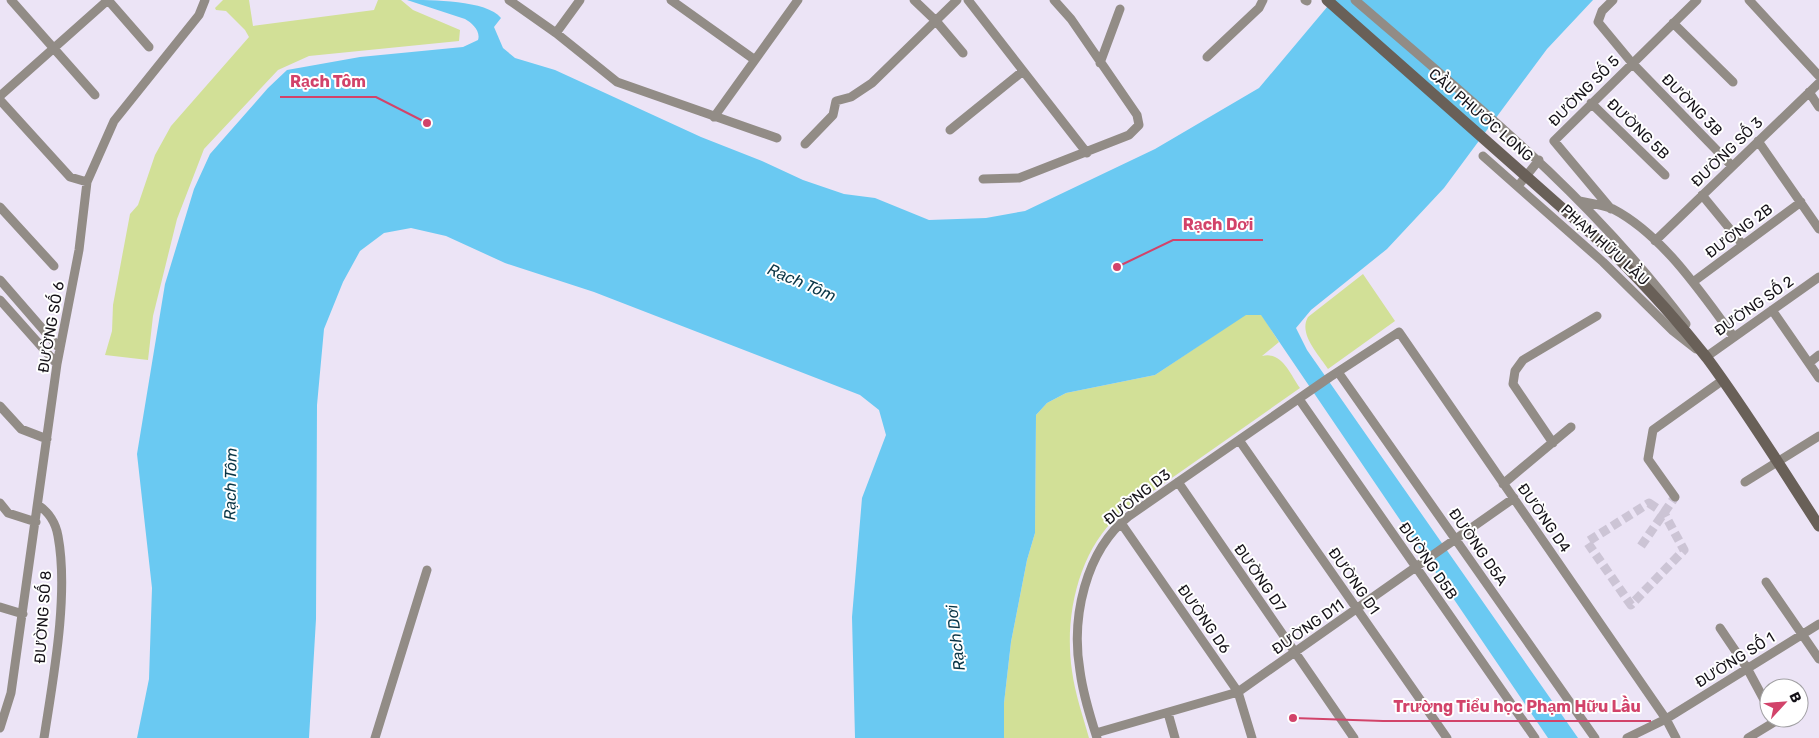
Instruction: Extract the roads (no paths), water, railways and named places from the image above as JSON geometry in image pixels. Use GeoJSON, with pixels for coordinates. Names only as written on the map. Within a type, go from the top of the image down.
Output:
{"type":"FeatureCollection","features":[{"type":"Feature","properties":{"kind":"main road","name":"CẦU PHƯỚC LONG"},"geometry":{"type":"LineString","coordinates":[[1327,0],[1614,253]]}},
{"type":"Feature","properties":{"kind":"main road","name":"PHẠM HỮU LẦU"},"geometry":{"type":"LineString","coordinates":[[1614,253],[1662,304],[1706,357],[1819,526]]}},
{"type":"Feature","properties":{"kind":"street"},"geometry":{"type":"LineString","coordinates":[[11,0],[95,95]]}},
{"type":"Feature","properties":{"kind":"street"},"geometry":{"type":"LineString","coordinates":[[87,182],[70,177],[0,98],[108,0],[149,47]]}},
{"type":"Feature","properties":{"kind":"street","name":"ĐƯỜNG SỐ 6"},"geometry":{"type":"LineString","coordinates":[[0,728],[11,693],[57,364],[78,250],[87,182],[114,121],[199,15],[205,0]]}},
{"type":"Feature","properties":{"kind":"street"},"geometry":{"type":"LineString","coordinates":[[509,0],[556,33],[617,82],[777,138]]}},
{"type":"Feature","properties":{"kind":"street"},"geometry":{"type":"LineString","coordinates":[[556,33],[580,0]]}},
{"type":"Feature","properties":{"kind":"street"},"geometry":{"type":"LineString","coordinates":[[671,0],[755,60]]}},
{"type":"Feature","properties":{"kind":"street"},"geometry":{"type":"LineString","coordinates":[[714,117],[798,0]]}},
{"type":"Feature","properties":{"kind":"street"},"geometry":{"type":"LineString","coordinates":[[914,0],[936,21],[963,53]]}},
{"type":"Feature","properties":{"kind":"street"},"geometry":{"type":"LineString","coordinates":[[805,144],[833,115],[836,102],[851,97],[872,83],[957,0]]}},
{"type":"Feature","properties":{"kind":"street"},"geometry":{"type":"LineString","coordinates":[[968,0],[1087,153]]}},
{"type":"Feature","properties":{"kind":"street"},"geometry":{"type":"LineString","coordinates":[[983,179],[1019,178],[1129,135],[1139,125],[1137,115],[1071,19],[1054,0]]}},
{"type":"Feature","properties":{"kind":"street"},"geometry":{"type":"LineString","coordinates":[[1207,57],[1259,8],[1263,0]]}},
{"type":"Feature","properties":{"kind":"street","name":"CẦU PHƯỚC LONG"},"geometry":{"type":"LineString","coordinates":[[1354,0],[1537,158]]}},
{"type":"Feature","properties":{"kind":"street","name":"ĐƯỜNG 3B"},"geometry":{"type":"LineString","coordinates":[[1613,0],[1602,11],[1598,22],[1632,63],[1732,166]]}},
{"type":"Feature","properties":{"kind":"street","name":"ĐƯỜNG SỐ 5"},"geometry":{"type":"LineString","coordinates":[[1611,209],[1554,141],[1697,0]]}},
{"type":"Feature","properties":{"kind":"street"},"geometry":{"type":"LineString","coordinates":[[1749,0],[1819,76]]}},
{"type":"Feature","properties":{"kind":"street"},"geometry":{"type":"LineString","coordinates":[[1100,63],[1120,8]]}},
{"type":"Feature","properties":{"kind":"street"},"geometry":{"type":"LineString","coordinates":[[1673,23],[1734,82]]}},
{"type":"Feature","properties":{"kind":"street"},"geometry":{"type":"LineString","coordinates":[[950,130],[1023,71]]}},
{"type":"Feature","properties":{"kind":"street","name":"ĐƯỜNG SỐ 3"},"geometry":{"type":"LineString","coordinates":[[1655,241],[1819,83]]}},
{"type":"Feature","properties":{"kind":"street"},"geometry":{"type":"LineString","coordinates":[[1809,92],[1819,107]]}},
{"type":"Feature","properties":{"kind":"street","name":"ĐƯỜNG 5B"},"geometry":{"type":"LineString","coordinates":[[1591,103],[1665,175]]}},
{"type":"Feature","properties":{"kind":"street"},"geometry":{"type":"LineString","coordinates":[[1758,141],[1819,230]]}},
{"type":"Feature","properties":{"kind":"street","name":"PHẠM HỮU LẦU"},"geometry":{"type":"LineString","coordinates":[[1483,156],[1604,262],[1673,332],[1706,357]]}},
{"type":"Feature","properties":{"kind":"street"},"geometry":{"type":"LineString","coordinates":[[1518,186],[1537,158]]}},
{"type":"Feature","properties":{"kind":"street","name":"PHẠM HỮU LẦU"},"geometry":{"type":"LineString","coordinates":[[1537,158],[1654,284],[1691,332],[1706,357]]}},
{"type":"Feature","properties":{"kind":"street"},"geometry":{"type":"LineString","coordinates":[[1702,195],[1742,245]]}},
{"type":"Feature","properties":{"kind":"street"},"geometry":{"type":"LineString","coordinates":[[1578,200],[1611,209],[1637,226],[1655,241],[1693,282],[1734,337]]}},
{"type":"Feature","properties":{"kind":"street","name":"ĐƯỜNG 2B"},"geometry":{"type":"LineString","coordinates":[[1693,282],[1800,202]]}},
{"type":"Feature","properties":{"kind":"street"},"geometry":{"type":"LineString","coordinates":[[0,207],[54,266]]}},
{"type":"Feature","properties":{"kind":"street","name":"ĐƯỜNG SỐ 2"},"geometry":{"type":"LineString","coordinates":[[1706,357],[1819,277]]}},
{"type":"Feature","properties":{"kind":"street"},"geometry":{"type":"LineString","coordinates":[[0,280],[60,349]]}},
{"type":"Feature","properties":{"kind":"street"},"geometry":{"type":"LineString","coordinates":[[0,300],[57,364]]}},
{"type":"Feature","properties":{"kind":"street"},"geometry":{"type":"LineString","coordinates":[[1772,310],[1819,378]]}},
{"type":"Feature","properties":{"kind":"street"},"geometry":{"type":"LineString","coordinates":[[1553,443],[1513,384],[1515,371],[1523,360],[1597,316]]}},
{"type":"Feature","properties":{"kind":"street","name":"ĐƯỜNG D4"},"geometry":{"type":"LineString","coordinates":[[1334,375],[1399,332],[1666,719],[1676,738]]}},
{"type":"Feature","properties":{"kind":"street"},"geometry":{"type":"LineString","coordinates":[[1808,363],[1819,355]]}},
{"type":"Feature","properties":{"kind":"street","name":"ĐƯỜNG D3"},"geometry":{"type":"LineString","coordinates":[[1096,736],[1080,670],[1078,643],[1085,588],[1103,544],[1120,523],[1334,375]]}},
{"type":"Feature","properties":{"kind":"street","name":"ĐƯỜNG D5A"},"geometry":{"type":"LineString","coordinates":[[1334,375],[1456,541],[1595,738]]}},
{"type":"Feature","properties":{"kind":"street"},"geometry":{"type":"LineString","coordinates":[[1675,497],[1648,459],[1653,430],[1723,380]]}},
{"type":"Feature","properties":{"kind":"street","name":"ĐƯỜNG D5B"},"geometry":{"type":"LineString","coordinates":[[1302,396],[1535,738]]}},
{"type":"Feature","properties":{"kind":"street"},"geometry":{"type":"LineString","coordinates":[[0,406],[20,429],[47,439]]}},
{"type":"Feature","properties":{"kind":"street"},"geometry":{"type":"LineString","coordinates":[[1503,484],[1571,427]]}},
{"type":"Feature","properties":{"kind":"street"},"geometry":{"type":"LineString","coordinates":[[1744,482],[1778,463],[1819,436]]}},
{"type":"Feature","properties":{"kind":"street","name":"ĐƯỜNG D1"},"geometry":{"type":"LineString","coordinates":[[1239,440],[1447,738]]}},
{"type":"Feature","properties":{"kind":"street","name":"ĐƯỜNG D7"},"geometry":{"type":"LineString","coordinates":[[1178,482],[1354,738]]}},
{"type":"Feature","properties":{"kind":"street","name":"ĐƯỜNG D11"},"geometry":{"type":"LineString","coordinates":[[1096,736],[1238,692],[1456,541],[1514,498]]}},
{"type":"Feature","properties":{"kind":"street"},"geometry":{"type":"LineString","coordinates":[[0,503],[8,513],[36,522]]}},
{"type":"Feature","properties":{"kind":"street","name":"ĐƯỜNG SỐ 8"},"geometry":{"type":"LineString","coordinates":[[38,505],[50,516],[58,535],[61,580],[57,647],[44,738]]}},
{"type":"Feature","properties":{"kind":"street","name":"ĐƯỜNG D6"},"geometry":{"type":"LineString","coordinates":[[1120,523],[1238,692],[1252,738]]}},
{"type":"Feature","properties":{"kind":"street"},"geometry":{"type":"LineString","coordinates":[[375,738],[427,570]]}},
{"type":"Feature","properties":{"kind":"street"},"geometry":{"type":"LineString","coordinates":[[1766,582],[1819,659]]}},
{"type":"Feature","properties":{"kind":"street"},"geometry":{"type":"LineString","coordinates":[[0,607],[23,614]]}},
{"type":"Feature","properties":{"kind":"street","name":"ĐƯỜNG SỐ 1"},"geometry":{"type":"LineString","coordinates":[[1627,738],[1666,719],[1819,624]]}},
{"type":"Feature","properties":{"kind":"street"},"geometry":{"type":"LineString","coordinates":[[1720,628],[1747,668],[1759,690]]}},
{"type":"Feature","properties":{"kind":"street"},"geometry":{"type":"LineString","coordinates":[[1168,713],[1175,738]]}},
{"type":"Feature","properties":{"kind":"street"},"geometry":{"type":"LineString","coordinates":[[1748,738],[1764,728]]}},
{"type":"Feature","properties":{"kind":"water"},"geometry":{"type":"Polygon","coordinates":[[[407,0],[458,2],[471,4],[494,12],[501,18],[494,27],[503,48],[515,58],[555,70],[701,137],[762,161],[803,180],[844,194],[875,198],[929,220],[986,218],[1025,211],[1155,149],[1259,88],[1333,0],[1593,0],[1547,49],[1444,188],[1387,249],[1311,310],[1296,328],[1307,350],[1578,738],[1548,738],[1261,315],[1246,315],[1155,375],[1066,393],[1047,403],[1036,415],[1035,533],[1027,560],[1011,642],[1004,703],[1004,738],[855,738],[852,617],[862,498],[886,435],[879,410],[860,395],[594,292],[505,263],[446,236],[411,228],[384,233],[360,251],[343,282],[324,329],[317,405],[316,619],[309,738],[137,738],[149,679],[152,588],[137,454],[165,284],[194,189],[210,154],[268,88],[287,70],[360,57],[463,47],[478,40],[477,30],[465,19],[407,0]]]}},
{"type":"Feature","properties":{"kind":"tunnel"},"geometry":{"type":"LineString","coordinates":[[1641,546],[1675,497]]}},
{"type":"Feature","properties":{"kind":"tunnel"},"geometry":{"type":"LineString","coordinates":[[1649,503],[1664,513],[1684,550],[1631,605],[1587,542],[1649,503]]}},
{"type":"Feature","properties":{"kind":"place","name":"Rạch Tôm"},"geometry":{"type":"Point","coordinates":[427,123]}},
{"type":"Feature","properties":{"kind":"place","name":"Rạch Dơi"},"geometry":{"type":"Point","coordinates":[1117,267]}},
{"type":"Feature","properties":{"kind":"place","name":"Trường Tiểu học Phạm Hữu Lầu"},"geometry":{"type":"Point","coordinates":[1293,718]}}]}
